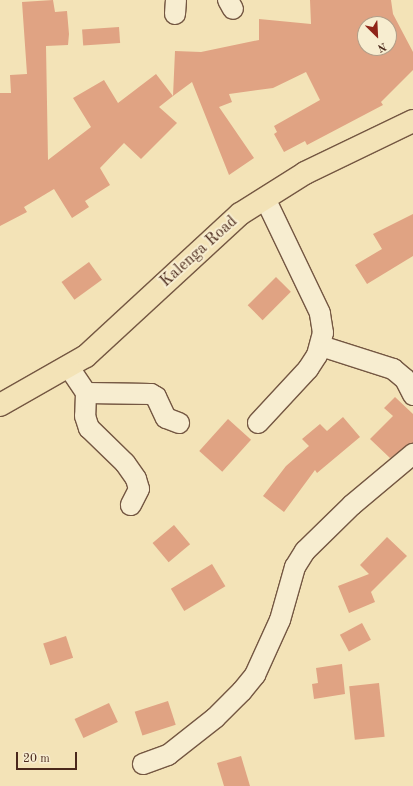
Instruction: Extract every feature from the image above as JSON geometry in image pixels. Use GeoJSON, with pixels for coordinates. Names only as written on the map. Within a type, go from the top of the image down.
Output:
{"type":"FeatureCollection","features":[{"type":"Feature","properties":{"kind":"main road","name":"Kalenga Road"},"geometry":{"type":"LineString","coordinates":[[0,405],[86,356],[240,214],[305,173],[413,121]]}},
{"type":"Feature","properties":{"kind":"street"},"geometry":{"type":"LineString","coordinates":[[258,423],[308,369],[321,346],[323,333],[320,313],[265,198]]}},
{"type":"Feature","properties":{"kind":"street"},"geometry":{"type":"LineString","coordinates":[[321,346],[393,369],[405,379],[413,395]]}},
{"type":"Feature","properties":{"kind":"street"},"geometry":{"type":"LineString","coordinates":[[68,366],[86,393],[85,416],[89,428],[126,463],[136,479],[139,489],[131,505]]}},
{"type":"Feature","properties":{"kind":"street"},"geometry":{"type":"LineString","coordinates":[[86,393],[151,394],[156,397],[166,418],[179,423]]}},
{"type":"Feature","properties":{"kind":"street"},"geometry":{"type":"LineString","coordinates":[[143,764],[168,755],[215,718],[242,691],[254,675],[280,620],[295,567],[305,551],[352,505],[413,454]]}},
{"type":"Feature","properties":{"kind":"building"},"geometry":{"type":"Polygon","coordinates":[[[53,0],[55,12],[67,11],[69,34],[68,45],[46,46],[48,160],[91,127],[73,98],[104,80],[118,103],[156,74],[173,96],[159,107],[177,123],[141,159],[124,143],[100,168],[110,185],[85,201],[89,207],[72,218],[54,189],[24,207],[27,212],[0,226],[0,93],[11,93],[10,75],[27,74],[22,2],[53,0]]]}},
{"type":"Feature","properties":{"kind":"building"},"geometry":{"type":"Polygon","coordinates":[[[310,0],[391,0],[394,16],[357,16],[357,56],[397,56],[397,22],[413,52],[413,70],[381,102],[383,105],[307,145],[305,141],[284,152],[274,134],[277,132],[274,126],[320,100],[306,72],[273,88],[229,94],[232,102],[219,107],[254,158],[229,175],[192,82],[173,96],[175,51],[201,52],[259,40],[259,19],[311,24],[310,0]]]}},
{"type":"Feature","properties":{"kind":"building"},"geometry":{"type":"Polygon","coordinates":[[[119,27],[120,43],[83,46],[82,30],[119,27]]]}},
{"type":"Feature","properties":{"kind":"building"},"geometry":{"type":"Polygon","coordinates":[[[413,214],[413,256],[367,284],[355,265],[382,249],[373,234],[413,214]]]}},
{"type":"Feature","properties":{"kind":"building"},"geometry":{"type":"Polygon","coordinates":[[[89,262],[102,280],[74,300],[61,282],[89,262]]]}},
{"type":"Feature","properties":{"kind":"building"},"geometry":{"type":"Polygon","coordinates":[[[276,277],[291,292],[263,320],[248,305],[276,277]]]}},
{"type":"Feature","properties":{"kind":"building"},"geometry":{"type":"Polygon","coordinates":[[[395,397],[413,414],[413,443],[390,458],[370,439],[393,416],[384,408],[395,397]]]}},
{"type":"Feature","properties":{"kind":"building"},"geometry":{"type":"Polygon","coordinates":[[[343,417],[360,437],[317,473],[315,470],[284,512],[263,496],[286,466],[309,446],[302,439],[320,424],[327,431],[343,417]]]}},
{"type":"Feature","properties":{"kind":"building"},"geometry":{"type":"Polygon","coordinates":[[[228,419],[251,440],[222,472],[199,451],[228,419]]]}},
{"type":"Feature","properties":{"kind":"building"},"geometry":{"type":"Polygon","coordinates":[[[174,525],[190,544],[169,562],[153,543],[174,525]]]}},
{"type":"Feature","properties":{"kind":"building"},"geometry":{"type":"Polygon","coordinates":[[[387,537],[407,556],[371,592],[375,602],[349,613],[338,586],[369,574],[360,565],[387,537]]]}},
{"type":"Feature","properties":{"kind":"building"},"geometry":{"type":"Polygon","coordinates":[[[212,564],[225,586],[184,611],[171,589],[212,564]]]}},
{"type":"Feature","properties":{"kind":"building"},"geometry":{"type":"Polygon","coordinates":[[[362,623],[371,640],[349,652],[340,635],[362,623]]]}},
{"type":"Feature","properties":{"kind":"building"},"geometry":{"type":"Polygon","coordinates":[[[66,636],[73,658],[50,665],[43,643],[66,636]]]}},
{"type":"Feature","properties":{"kind":"building"},"geometry":{"type":"Polygon","coordinates":[[[342,664],[345,694],[314,699],[312,684],[318,683],[316,668],[342,664]]]}},
{"type":"Feature","properties":{"kind":"building"},"geometry":{"type":"Polygon","coordinates":[[[379,683],[385,737],[355,740],[349,686],[379,683]]]}},
{"type":"Feature","properties":{"kind":"building"},"geometry":{"type":"Polygon","coordinates":[[[168,701],[176,725],[142,736],[135,712],[168,701]]]}},
{"type":"Feature","properties":{"kind":"building"},"geometry":{"type":"Polygon","coordinates":[[[109,703],[118,722],[83,738],[75,719],[109,703]]]}},
{"type":"Feature","properties":{"kind":"building"},"geometry":{"type":"Polygon","coordinates":[[[241,756],[250,786],[224,786],[217,763],[241,756]]]}}]}
